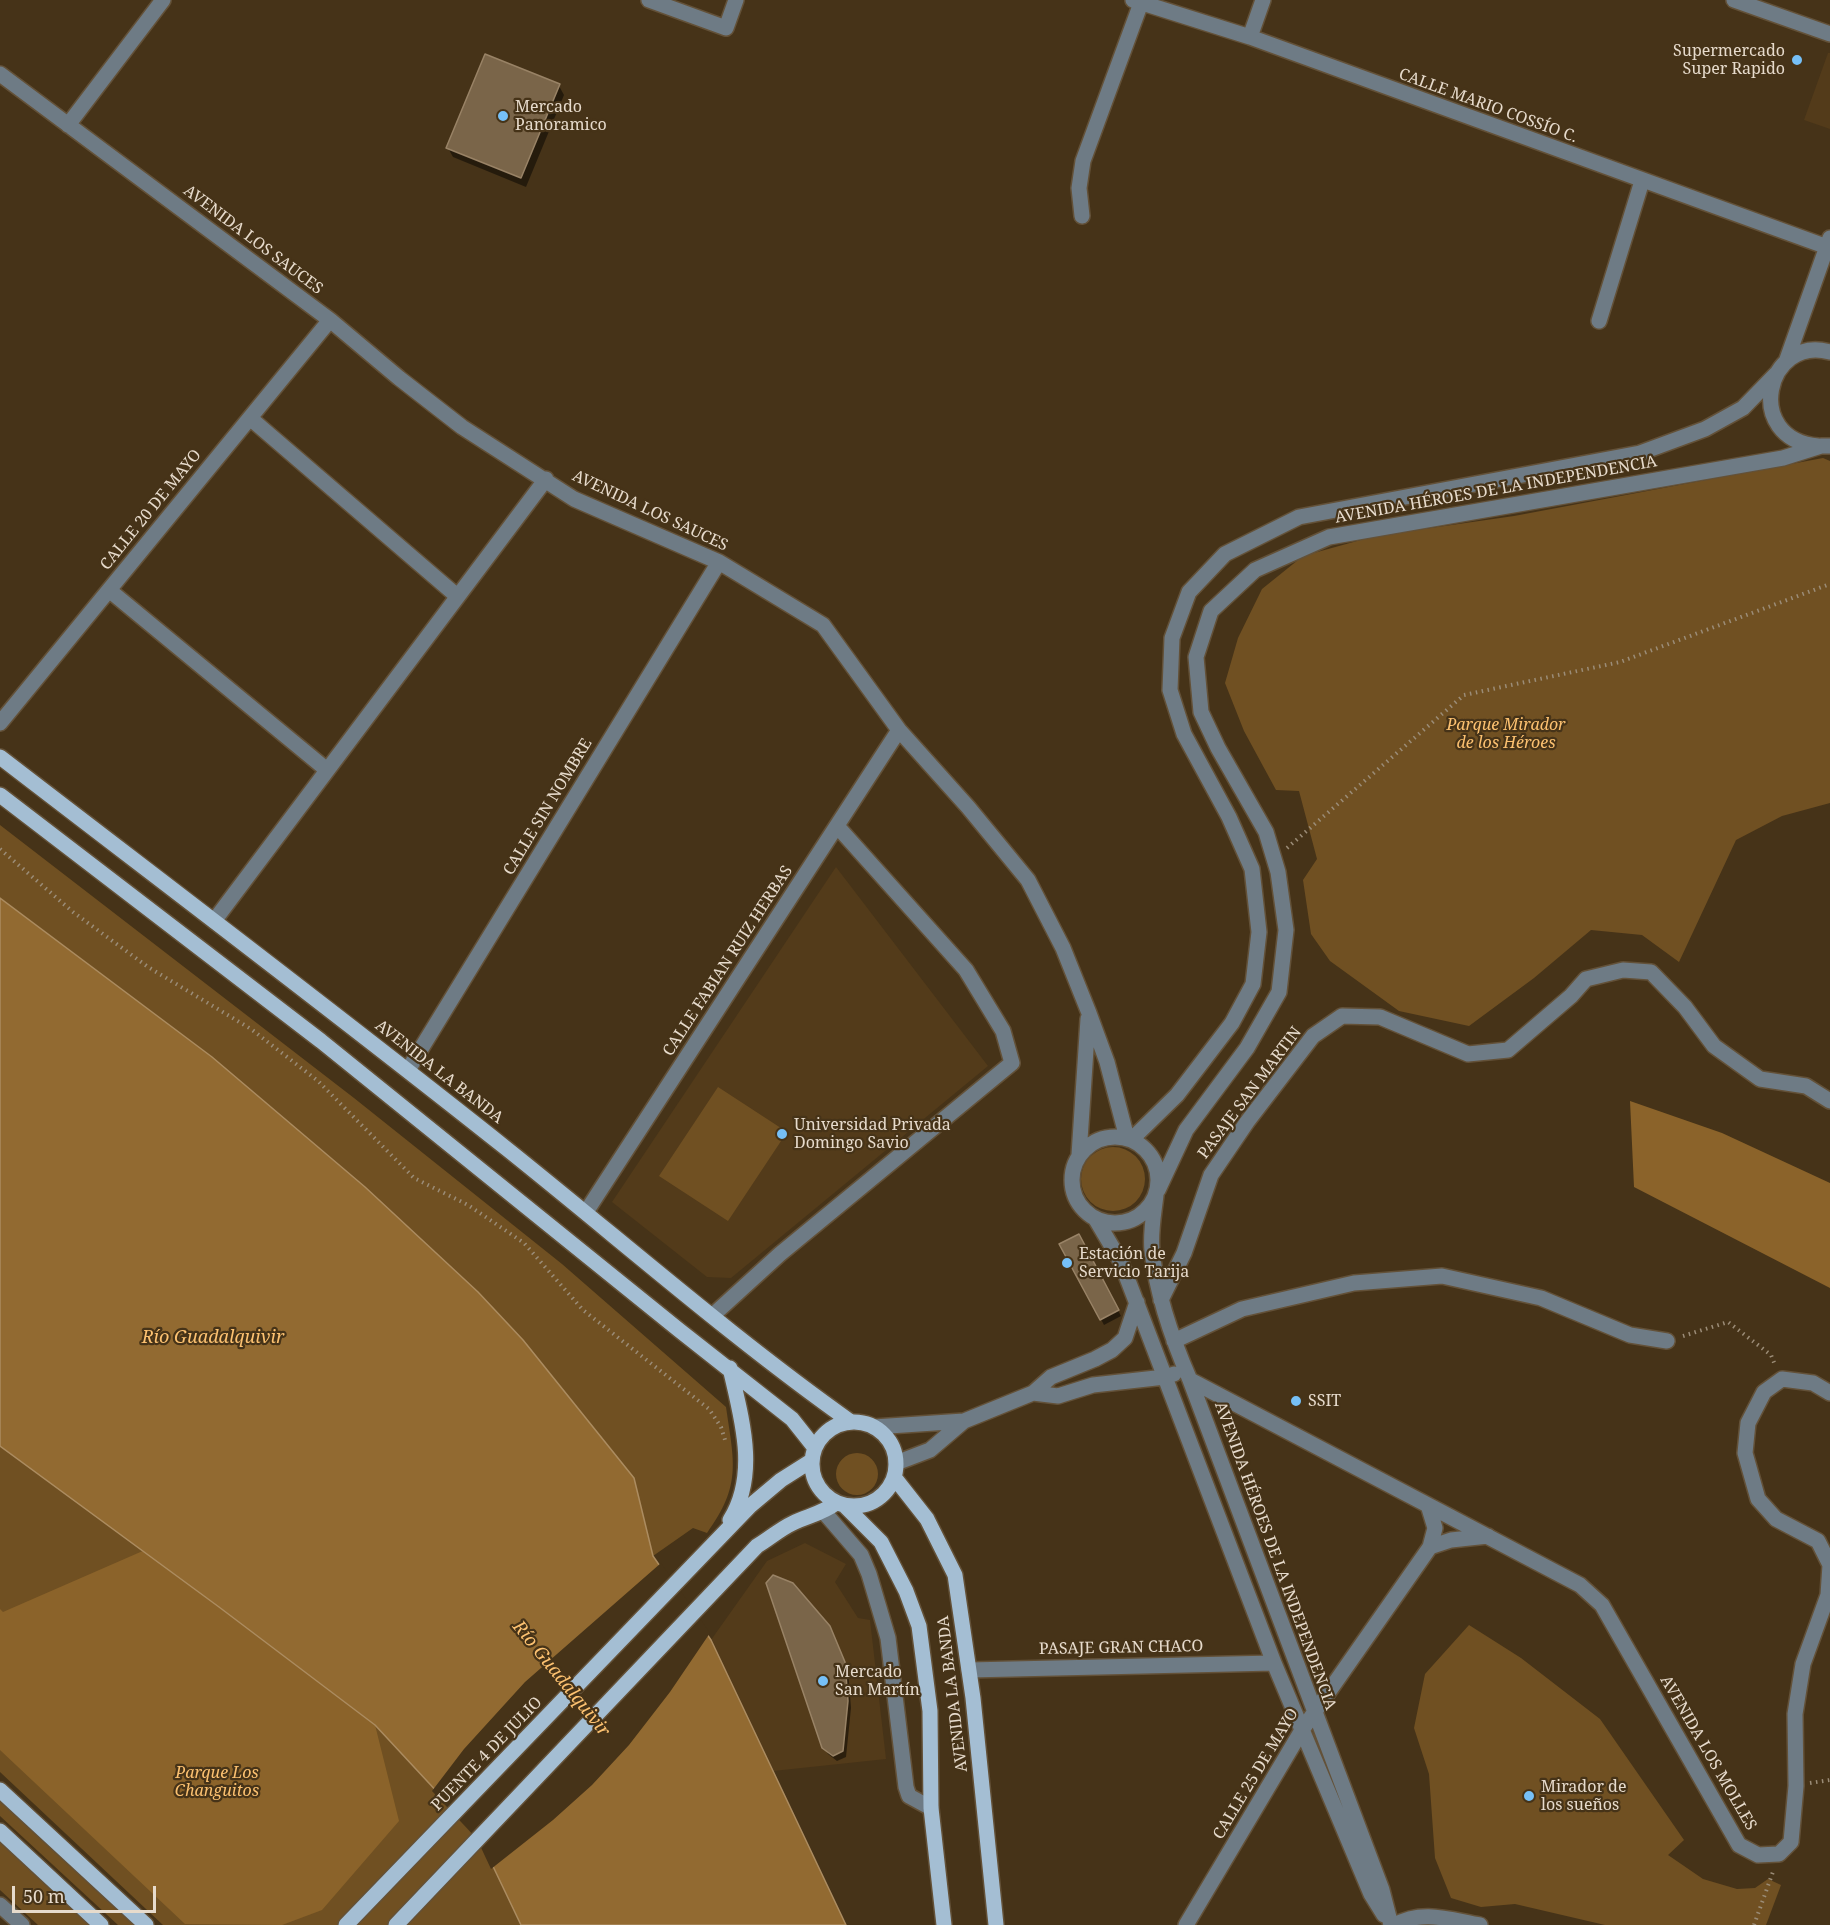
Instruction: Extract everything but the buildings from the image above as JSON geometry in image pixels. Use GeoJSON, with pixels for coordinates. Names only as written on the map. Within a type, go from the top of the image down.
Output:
{"type":"FeatureCollection","features":[{"type":"Feature","properties":{"kind":"main road","name":"AVENIDA LA BANDA"},"geometry":{"type":"LineString","coordinates":[[0,757],[408,1070],[790,1379],[850,1422]]}},
{"type":"Feature","properties":{"kind":"main road"},"geometry":{"type":"LineString","coordinates":[[0,795],[321,1041],[792,1419],[813,1454],[813,1476],[818,1488],[835,1507]]}},
{"type":"Feature","properties":{"kind":"main road"},"geometry":{"type":"LineString","coordinates":[[717,1542],[734,1514],[743,1490],[745,1472],[743,1427],[730,1368]]}},
{"type":"Feature","properties":{"kind":"main road"},"geometry":{"type":"LineString","coordinates":[[396,1925],[757,1546],[790,1524],[816,1513],[835,1507],[869,1504],[884,1493],[895,1470],[890,1442],[874,1427],[862,1423],[850,1422],[829,1430],[813,1454]]}},
{"type":"Feature","properties":{"kind":"main road","name":"PUENTE 4 DE JULIO"},"geometry":{"type":"LineString","coordinates":[[346,1925],[750,1506],[813,1454]]}},
{"type":"Feature","properties":{"kind":"main road","name":"AVENIDA LA BANDA"},"geometry":{"type":"LineString","coordinates":[[895,1470],[927,1519],[955,1575],[969,1670],[996,1925]]}},
{"type":"Feature","properties":{"kind":"main road","name":"AVENIDA LA BANDA"},"geometry":{"type":"LineString","coordinates":[[835,1507],[881,1542],[906,1591],[920,1626],[930,1711],[931,1808],[944,1925]]}},
{"type":"Feature","properties":{"kind":"main road"},"geometry":{"type":"LineString","coordinates":[[0,1790],[146,1925]]}},
{"type":"Feature","properties":{"kind":"main road"},"geometry":{"type":"LineString","coordinates":[[0,1831],[101,1925]]}},
{"type":"Feature","properties":{"kind":"street"},"geometry":{"type":"LineString","coordinates":[[68,125],[163,0]]}},
{"type":"Feature","properties":{"kind":"street"},"geometry":{"type":"LineString","coordinates":[[649,0],[726,28],[736,0]]}},
{"type":"Feature","properties":{"kind":"street"},"geometry":{"type":"LineString","coordinates":[[1250,38],[1263,0]]}},
{"type":"Feature","properties":{"kind":"street"},"geometry":{"type":"LineString","coordinates":[[1734,0],[1830,34]]}},
{"type":"Feature","properties":{"kind":"street"},"geometry":{"type":"LineString","coordinates":[[1082,216],[1079,188],[1083,161],[1137,1]]}},
{"type":"Feature","properties":{"kind":"street","name":"CALLE MARIO COSSÍO C."},"geometry":{"type":"LineString","coordinates":[[1137,1],[1250,38],[1642,181],[1829,244]]}},
{"type":"Feature","properties":{"kind":"street","name":"AVENIDA LOS SAUCES"},"geometry":{"type":"LineString","coordinates":[[0,74],[330,320],[462,427],[574,499],[719,562],[823,625],[899,730],[968,807],[1028,880],[1063,948],[1089,1013],[1107,1062],[1129,1139]]}},
{"type":"Feature","properties":{"kind":"street"},"geometry":{"type":"LineString","coordinates":[[1599,321],[1642,181]]}},
{"type":"Feature","properties":{"kind":"street"},"geometry":{"type":"LineString","coordinates":[[1827,445],[1806,445],[1792,439],[1781,430],[1773,417],[1769,402],[1770,388],[1781,368],[1829,244]]}},
{"type":"Feature","properties":{"kind":"street","name":"CALLE 20 DE MAYO"},"geometry":{"type":"LineString","coordinates":[[0,723],[330,320]]}},
{"type":"Feature","properties":{"kind":"street"},"geometry":{"type":"LineString","coordinates":[[1781,368],[1798,354],[1812,350],[1830,352]]}},
{"type":"Feature","properties":{"kind":"street","name":"AVENIDA HÉROES DE LA INDEPENDENCIA"},"geometry":{"type":"LineString","coordinates":[[1129,1139],[1177,1095],[1232,1023],[1253,984],[1258,943],[1259,932],[1252,869],[1229,817],[1184,734],[1170,690],[1172,638],[1189,592],[1225,554],[1299,517],[1640,453],[1705,429],[1743,408],[1781,368]]}},
{"type":"Feature","properties":{"kind":"street"},"geometry":{"type":"LineString","coordinates":[[250,418],[457,596]]}},
{"type":"Feature","properties":{"kind":"street","name":"AVENIDA HÉROES DE LA INDEPENDENCIA"},"geometry":{"type":"LineString","coordinates":[[1392,1925],[1382,1890],[1174,1341],[1161,1300],[1151,1249],[1157,1192],[1186,1131],[1247,1048],[1279,992],[1286,930],[1278,872],[1266,832],[1218,748],[1201,712],[1196,657],[1211,611],[1255,570],[1329,537],[1783,459],[1827,445]]}},
{"type":"Feature","properties":{"kind":"street"},"geometry":{"type":"LineString","coordinates":[[214,921],[546,479]]}},
{"type":"Feature","properties":{"kind":"street","name":"CALLE SIN NOMBRE"},"geometry":{"type":"LineString","coordinates":[[408,1070],[719,562]]}},
{"type":"Feature","properties":{"kind":"street"},"geometry":{"type":"LineString","coordinates":[[109,590],[327,770]]}},
{"type":"Feature","properties":{"kind":"street","name":"CALLE FABIAN RUIZ HERBAS"},"geometry":{"type":"LineString","coordinates":[[586,1212],[899,730]]}},
{"type":"Feature","properties":{"kind":"street"},"geometry":{"type":"LineString","coordinates":[[712,1316],[780,1254],[1012,1064],[1004,1031],[966,970],[837,826]]}},
{"type":"Feature","properties":{"kind":"street","name":"PASAJE SAN MARTIN"},"geometry":{"type":"LineString","coordinates":[[1161,1300],[1184,1253],[1211,1175],[1247,1122],[1313,1035],[1342,1016],[1380,1017],[1468,1054],[1508,1050],[1571,996],[1586,979],[1623,970],[1651,972],[1685,1007],[1714,1046],[1760,1079],[1806,1086],[1830,1101]]}},
{"type":"Feature","properties":{"kind":"street","name":"AVENIDA LOS SAUCES"},"geometry":{"type":"LineString","coordinates":[[1079,1155],[1089,1013]]}},
{"type":"Feature","properties":{"kind":"street"},"geometry":{"type":"LineString","coordinates":[[1113,1136],[1129,1139],[1144,1147],[1154,1160],[1158,1174],[1157,1192],[1148,1208],[1137,1217],[1123,1222],[1109,1222],[1095,1218],[1083,1209],[1075,1197],[1073,1168],[1079,1155],[1088,1145],[1113,1136]]}},
{"type":"Feature","properties":{"kind":"street"},"geometry":{"type":"LineString","coordinates":[[1095,1218],[1121,1262],[1274,1662],[1371,1894],[1392,1925],[1406,1918],[1429,1916],[1480,1925]]}},
{"type":"Feature","properties":{"kind":"street"},"geometry":{"type":"LineString","coordinates":[[1174,1341],[1242,1309],[1354,1283],[1442,1276],[1541,1298],[1630,1335],[1667,1341]]}},
{"type":"Feature","properties":{"kind":"street"},"geometry":{"type":"LineString","coordinates":[[874,1427],[964,1421],[1033,1393],[1052,1377],[1112,1350],[1125,1338],[1137,1302]]}},
{"type":"Feature","properties":{"kind":"street"},"geometry":{"type":"LineString","coordinates":[[1033,1393],[1058,1396],[1094,1385],[1188,1374]]}},
{"type":"Feature","properties":{"kind":"street","name":"AVENIDA LOS MOLLES"},"geometry":{"type":"LineString","coordinates":[[1188,1374],[1580,1585],[1602,1605],[1739,1845],[1758,1855],[1779,1854]]}},
{"type":"Feature","properties":{"kind":"street"},"geometry":{"type":"LineString","coordinates":[[1779,1854],[1791,1842],[1796,1786],[1795,1714],[1803,1664],[1828,1595],[1830,1565],[1818,1541],[1776,1519],[1758,1499],[1745,1453],[1748,1423],[1764,1392],[1782,1379],[1813,1383],[1830,1392]]}},
{"type":"Feature","properties":{"kind":"street"},"geometry":{"type":"LineString","coordinates":[[895,1470],[930,1450],[964,1421]]}},
{"type":"Feature","properties":{"kind":"street"},"geometry":{"type":"LineString","coordinates":[[1428,1505],[1436,1528],[1430,1547]]}},
{"type":"Feature","properties":{"kind":"street"},"geometry":{"type":"LineString","coordinates":[[835,1507],[870,1574],[888,1638],[906,1787],[909,1796],[931,1808]]}},
{"type":"Feature","properties":{"kind":"street"},"geometry":{"type":"LineString","coordinates":[[1430,1547],[1451,1540],[1489,1536]]}},
{"type":"Feature","properties":{"kind":"street","name":"CALLE 25 DE MAYO"},"geometry":{"type":"LineString","coordinates":[[1186,1925],[1302,1730],[1430,1547]]}},
{"type":"Feature","properties":{"kind":"street","name":"PASAJE GRAN CHACO"},"geometry":{"type":"LineString","coordinates":[[969,1670],[1274,1662]]}},
{"type":"Feature","properties":{"kind":"street"},"geometry":{"type":"LineString","coordinates":[[0,1905],[22,1925]]}},
{"type":"Feature","properties":{"kind":"path"},"geometry":{"type":"LineString","coordinates":[[1274,858],[1464,695],[1620,662],[1830,584]]}},
{"type":"Feature","properties":{"kind":"path"},"geometry":{"type":"LineString","coordinates":[[0,849],[73,912],[148,967],[251,1029],[318,1081],[414,1178],[468,1205],[524,1243],[583,1310],[709,1409],[721,1427],[727,1445]]}},
{"type":"Feature","properties":{"kind":"path"},"geometry":{"type":"LineString","coordinates":[[1667,1341],[1728,1322],[1771,1355],[1782,1379]]}},
{"type":"Feature","properties":{"kind":"path"},"geometry":{"type":"LineString","coordinates":[[1754,1925],[1779,1854]]}},
{"type":"Feature","properties":{"kind":"shaded area"},"geometry":{"type":"Polygon","coordinates":[[[1828,53],[1830,53],[1830,129],[1804,120],[1828,53]]]}},
{"type":"Feature","properties":{"kind":"shaded area","name":"Universidad Privada Domingo Savio"},"geometry":{"type":"Polygon","coordinates":[[[836,867],[988,1066],[731,1278],[707,1277],[612,1202],[836,867]]]}},
{"type":"Feature","properties":{"kind":"shaded area","name":"Mercado San Martín"},"geometry":{"type":"Polygon","coordinates":[[[805,1543],[846,1564],[835,1582],[858,1618],[870,1620],[886,1759],[773,1771],[711,1640],[767,1561],[805,1543]]]}},
{"type":"Feature","properties":{"kind":"green space","name":"Parque Mirador de los Héroes"},"geometry":{"type":"Polygon","coordinates":[[[1823,458],[1830,461],[1830,803],[1782,816],[1736,840],[1679,962],[1642,935],[1591,930],[1534,978],[1469,1026],[1399,1011],[1330,961],[1311,934],[1303,880],[1317,859],[1299,791],[1276,790],[1244,731],[1225,683],[1238,638],[1262,589],[1303,556],[1375,536],[1514,516],[1823,458]]]}},
{"type":"Feature","properties":{"kind":"green space"},"geometry":{"type":"Polygon","coordinates":[[[0,825],[354,1098],[562,1264],[726,1407],[733,1458],[731,1487],[726,1501],[707,1533],[693,1528],[653,1556],[634,1478],[523,1340],[478,1292],[365,1187],[212,1057],[0,898],[0,825]]]}},
{"type":"Feature","properties":{"kind":"green space"},"geometry":{"type":"Polygon","coordinates":[[[718,1087],[787,1132],[728,1221],[659,1176],[718,1087]]]}},
{"type":"Feature","properties":{"kind":"green space"},"geometry":{"type":"Polygon","coordinates":[[[1630,1101],[1722,1133],[1830,1183],[1830,1288],[1634,1187],[1630,1101]]]}},
{"type":"Feature","properties":{"kind":"green space"},"geometry":{"type":"Polygon","coordinates":[[[1113,1147],[1131,1153],[1139,1161],[1145,1179],[1139,1197],[1131,1205],[1113,1211],[1095,1205],[1087,1197],[1081,1179],[1087,1161],[1095,1153],[1113,1147]]]}},
{"type":"Feature","properties":{"kind":"green space","name":"Parque Los Changuitos"},"geometry":{"type":"Polygon","coordinates":[[[0,1446],[145,1550],[375,1725],[479,1837],[521,1925],[163,1925],[0,1772],[0,1446]]]}},
{"type":"Feature","properties":{"kind":"green space"},"geometry":{"type":"Polygon","coordinates":[[[857,1453],[872,1459],[878,1474],[872,1489],[857,1495],[842,1489],[836,1474],[842,1459],[857,1453]]]}},
{"type":"Feature","properties":{"kind":"green space","name":"Parque Los Changuitos"},"geometry":{"type":"Polygon","coordinates":[[[145,1550],[375,1725],[399,1821],[322,1910],[282,1925],[185,1924],[0,1750],[0,1609],[3,1612],[145,1550]]]}},
{"type":"Feature","properties":{"kind":"green space"},"geometry":{"type":"Polygon","coordinates":[[[1469,1625],[1521,1658],[1600,1719],[1684,1840],[1668,1855],[1703,1879],[1737,1889],[1755,1888],[1768,1879],[1781,1885],[1766,1925],[1605,1925],[1515,1904],[1481,1907],[1451,1898],[1435,1858],[1429,1774],[1414,1728],[1425,1674],[1469,1625]]]}},
{"type":"Feature","properties":{"kind":"green space"},"geometry":{"type":"Polygon","coordinates":[[[0,1799],[137,1925],[118,1925],[0,1816],[0,1799]]]}},
{"type":"Feature","properties":{"kind":"green space"},"geometry":{"type":"Polygon","coordinates":[[[0,1842],[90,1925],[38,1925],[0,1890],[0,1842]]]}},
{"type":"Feature","properties":{"kind":"water","name":"Río Guadalquivir"},"geometry":{"type":"Polygon","coordinates":[[[0,898],[212,1057],[365,1187],[478,1292],[523,1340],[634,1478],[653,1556],[711,1640],[846,1925],[521,1925],[479,1837],[375,1725],[0,1446],[0,898]]]}},
{"type":"Feature","properties":{"kind":"pier"},"geometry":{"type":"Polygon","coordinates":[[[661,1563],[710,1633],[670,1692],[629,1745],[592,1785],[553,1820],[491,1869],[477,1839],[432,1791],[464,1749],[525,1682],[661,1563]]]}},
{"type":"Feature","properties":{"kind":"place","name":"Supermercado Super Rapido"},"geometry":{"type":"Point","coordinates":[1797,60]}},
{"type":"Feature","properties":{"kind":"place","name":"Mercado Panoramico"},"geometry":{"type":"Point","coordinates":[503,116]}},
{"type":"Feature","properties":{"kind":"place","name":"Universidad Privada Domingo Savio"},"geometry":{"type":"Point","coordinates":[782,1134]}},
{"type":"Feature","properties":{"kind":"place","name":"Estación de Servicio Tarija"},"geometry":{"type":"Point","coordinates":[1067,1263]}},
{"type":"Feature","properties":{"kind":"place","name":"SSIT"},"geometry":{"type":"Point","coordinates":[1296,1401]}},
{"type":"Feature","properties":{"kind":"place","name":"Mercado San Martín"},"geometry":{"type":"Point","coordinates":[823,1681]}},
{"type":"Feature","properties":{"kind":"place","name":"Mirador de los sueños"},"geometry":{"type":"Point","coordinates":[1529,1796]}}]}
